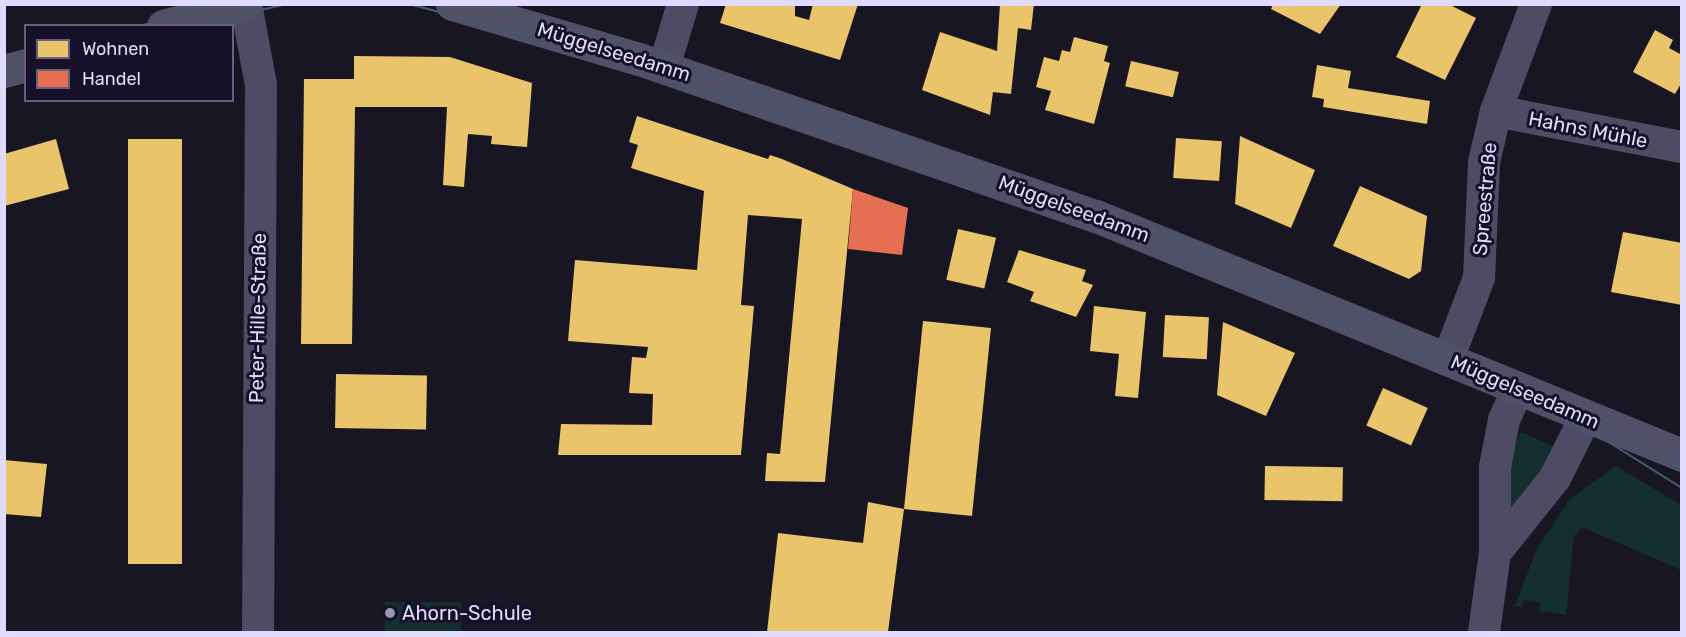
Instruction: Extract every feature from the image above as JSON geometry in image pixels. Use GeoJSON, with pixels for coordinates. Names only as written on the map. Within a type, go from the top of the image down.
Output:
{"type":"FeatureCollection","features":[{"type":"Feature","properties":{"kind":"main road"},"geometry":{"type":"LineString","coordinates":[[170,24],[245,4]]}},
{"type":"Feature","properties":{"kind":"main road","name":"Müggelseedamm"},"geometry":{"type":"LineString","coordinates":[[452,4],[664,67],[1096,216],[1448,359],[1585,418],[1682,455]]}},
{"type":"Feature","properties":{"kind":"main road"},"geometry":{"type":"LineString","coordinates":[[4,71],[24,66]]}},
{"type":"Feature","properties":{"kind":"street","name":"Peter-Hille-Straße"},"geometry":{"type":"LineString","coordinates":[[245,4],[261,85],[258,633]]}},
{"type":"Feature","properties":{"kind":"street"},"geometry":{"type":"LineString","coordinates":[[664,67],[683,4]]}},
{"type":"Feature","properties":{"kind":"street","name":"Spreestraße"},"geometry":{"type":"LineString","coordinates":[[1448,359],[1479,278],[1484,162],[1496,111],[1536,4]]}},
{"type":"Feature","properties":{"kind":"street","name":"Hahns Mühle"},"geometry":{"type":"LineString","coordinates":[[1496,111],[1682,147]]}},
{"type":"Feature","properties":{"kind":"street"},"geometry":{"type":"LineString","coordinates":[[1484,633],[1495,553],[1495,467],[1504,420],[1518,388]]}},
{"type":"Feature","properties":{"kind":"street"},"geometry":{"type":"LineString","coordinates":[[1495,553],[1555,477],[1585,418]]}},
{"type":"Feature","properties":{"kind":"green space"},"geometry":{"type":"Polygon","coordinates":[[[1521,432],[1555,447],[1517,511],[1505,510],[1511,452],[1521,432]]]}},
{"type":"Feature","properties":{"kind":"green space"},"geometry":{"type":"Polygon","coordinates":[[[1616,466],[1681,505],[1681,570],[1582,527],[1574,536],[1566,615],[1539,611],[1540,602],[1524,600],[1522,608],[1515,606],[1537,548],[1570,499],[1616,466]]]}},
{"type":"Feature","properties":{"kind":"green space"},"geometry":{"type":"Polygon","coordinates":[[[385,602],[461,602],[461,632],[385,632],[385,602]]]}},
{"type":"Feature","properties":{"kind":"building: Wohnen"},"geometry":{"type":"Polygon","coordinates":[[[726,4],[795,4],[795,16],[809,20],[813,4],[858,4],[840,60],[720,23],[726,4]]]}},
{"type":"Feature","properties":{"kind":"building: Wohnen"},"geometry":{"type":"Polygon","coordinates":[[[1000,4],[1034,4],[1031,30],[1018,28],[1011,94],[993,92],[990,115],[922,90],[940,32],[997,51],[1000,4]]]}},
{"type":"Feature","properties":{"kind":"building: Wohnen"},"geometry":{"type":"Polygon","coordinates":[[[1273,4],[1341,4],[1320,34],[1271,9],[1273,4]]]}},
{"type":"Feature","properties":{"kind":"building: Wohnen"},"geometry":{"type":"Polygon","coordinates":[[[1422,4],[1448,4],[1476,18],[1445,80],[1396,57],[1422,4]]]}},
{"type":"Feature","properties":{"kind":"building: Wohnen"},"geometry":{"type":"Polygon","coordinates":[[[1655,30],[1673,40],[1669,48],[1682,55],[1682,82],[1675,94],[1633,72],[1655,30]]]}},
{"type":"Feature","properties":{"kind":"building: Wohnen"},"geometry":{"type":"Polygon","coordinates":[[[1074,37],[1108,46],[1104,61],[1110,63],[1094,124],[1045,110],[1051,91],[1036,87],[1044,57],[1059,61],[1062,50],[1070,52],[1074,37]]]}},
{"type":"Feature","properties":{"kind":"building: Wohnen"},"geometry":{"type":"Polygon","coordinates":[[[354,56],[450,57],[532,83],[527,147],[491,144],[492,136],[468,134],[464,187],[443,185],[447,107],[355,107],[352,344],[301,344],[304,79],[354,79],[354,56]]]}},
{"type":"Feature","properties":{"kind":"building: Wohnen"},"geometry":{"type":"Polygon","coordinates":[[[1131,61],[1179,72],[1173,97],[1125,86],[1131,61]]]}},
{"type":"Feature","properties":{"kind":"building: Wohnen"},"geometry":{"type":"Polygon","coordinates":[[[1317,65],[1351,71],[1348,88],[1430,101],[1427,124],[1323,107],[1324,99],[1312,97],[1317,65]]]}},
{"type":"Feature","properties":{"kind":"building: Wohnen"},"geometry":{"type":"Polygon","coordinates":[[[637,116],[768,159],[770,155],[782,159],[853,189],[825,482],[765,481],[767,453],[780,454],[802,219],[748,215],[741,305],[754,306],[741,455],[558,455],[561,424],[652,425],[653,394],[629,393],[632,357],[646,358],[648,347],[568,341],[575,260],[697,270],[704,191],[631,168],[638,145],[629,142],[637,116]]]}},
{"type":"Feature","properties":{"kind":"building: Wohnen"},"geometry":{"type":"Polygon","coordinates":[[[1240,136],[1315,170],[1291,228],[1235,204],[1240,136]]]}},
{"type":"Feature","properties":{"kind":"building: Wohnen"},"geometry":{"type":"Polygon","coordinates":[[[1176,138],[1222,141],[1219,181],[1173,178],[1176,138]]]}},
{"type":"Feature","properties":{"kind":"building: Wohnen"},"geometry":{"type":"Polygon","coordinates":[[[56,139],[69,189],[4,206],[4,154],[56,139]]]}},
{"type":"Feature","properties":{"kind":"building: Wohnen"},"geometry":{"type":"Polygon","coordinates":[[[128,139],[182,139],[182,564],[128,564],[128,139]]]}},
{"type":"Feature","properties":{"kind":"building: Wohnen"},"geometry":{"type":"Polygon","coordinates":[[[1360,186],[1427,216],[1421,271],[1409,279],[1333,246],[1360,186]]]}},
{"type":"Feature","properties":{"kind":"building: Wohnen"},"geometry":{"type":"Polygon","coordinates":[[[958,229],[996,238],[984,288],[946,280],[958,229]]]}},
{"type":"Feature","properties":{"kind":"building: Wohnen"},"geometry":{"type":"Polygon","coordinates":[[[1623,232],[1682,243],[1682,305],[1611,292],[1623,232]]]}},
{"type":"Feature","properties":{"kind":"building: Wohnen"},"geometry":{"type":"Polygon","coordinates":[[[1019,250],[1086,270],[1082,281],[1093,285],[1076,317],[1030,301],[1034,292],[1007,282],[1019,250]]]}},
{"type":"Feature","properties":{"kind":"building: Wohnen"},"geometry":{"type":"Polygon","coordinates":[[[1094,306],[1146,312],[1138,398],[1115,396],[1119,354],[1090,351],[1094,306]]]}},
{"type":"Feature","properties":{"kind":"building: Wohnen"},"geometry":{"type":"Polygon","coordinates":[[[1165,315],[1209,317],[1207,359],[1163,357],[1165,315]]]}},
{"type":"Feature","properties":{"kind":"building: Wohnen"},"geometry":{"type":"Polygon","coordinates":[[[923,321],[991,328],[972,516],[904,509],[923,321]]]}},
{"type":"Feature","properties":{"kind":"building: Wohnen"},"geometry":{"type":"Polygon","coordinates":[[[1223,322],[1295,353],[1266,416],[1217,395],[1223,322]]]}},
{"type":"Feature","properties":{"kind":"building: Wohnen"},"geometry":{"type":"Polygon","coordinates":[[[336,374],[427,376],[426,430],[335,428],[336,374]]]}},
{"type":"Feature","properties":{"kind":"building: Wohnen"},"geometry":{"type":"Polygon","coordinates":[[[1383,388],[1428,408],[1411,445],[1366,425],[1383,388]]]}},
{"type":"Feature","properties":{"kind":"building: Wohnen"},"geometry":{"type":"Polygon","coordinates":[[[4,460],[47,464],[41,517],[4,514],[4,460]]]}},
{"type":"Feature","properties":{"kind":"building: Wohnen"},"geometry":{"type":"Polygon","coordinates":[[[1265,466],[1343,467],[1342,501],[1264,500],[1265,466]]]}},
{"type":"Feature","properties":{"kind":"building: Wohnen"},"geometry":{"type":"Polygon","coordinates":[[[868,502],[904,509],[888,632],[767,632],[778,533],[863,543],[868,502]]]}},
{"type":"Feature","properties":{"kind":"building: Handel"},"geometry":{"type":"Polygon","coordinates":[[[853,189],[908,208],[902,255],[848,249],[853,189]]]}},
{"type":"Feature","properties":{"kind":"tram line"},"geometry":{"type":"LineString","coordinates":[[147,24],[216,4]]}},
{"type":"Feature","properties":{"kind":"tram line"},"geometry":{"type":"LineString","coordinates":[[202,24],[287,4]]}},
{"type":"Feature","properties":{"kind":"tram line"},"geometry":{"type":"LineString","coordinates":[[409,4],[585,50],[1119,233],[1483,382],[1596,434],[1682,488]]}},
{"type":"Feature","properties":{"kind":"tram line"},"geometry":{"type":"LineString","coordinates":[[482,4],[680,65],[1186,242],[1571,406],[1682,469]]}},
{"type":"Feature","properties":{"kind":"tram line"},"geometry":{"type":"LineString","coordinates":[[4,64],[24,59]]}},
{"type":"Feature","properties":{"kind":"tram line"},"geometry":{"type":"LineString","coordinates":[[4,80],[24,75]]}},
{"type":"Feature","properties":{"kind":"place","name":"Ahorn-Schule"},"geometry":{"type":"Point","coordinates":[390,613]}}]}
